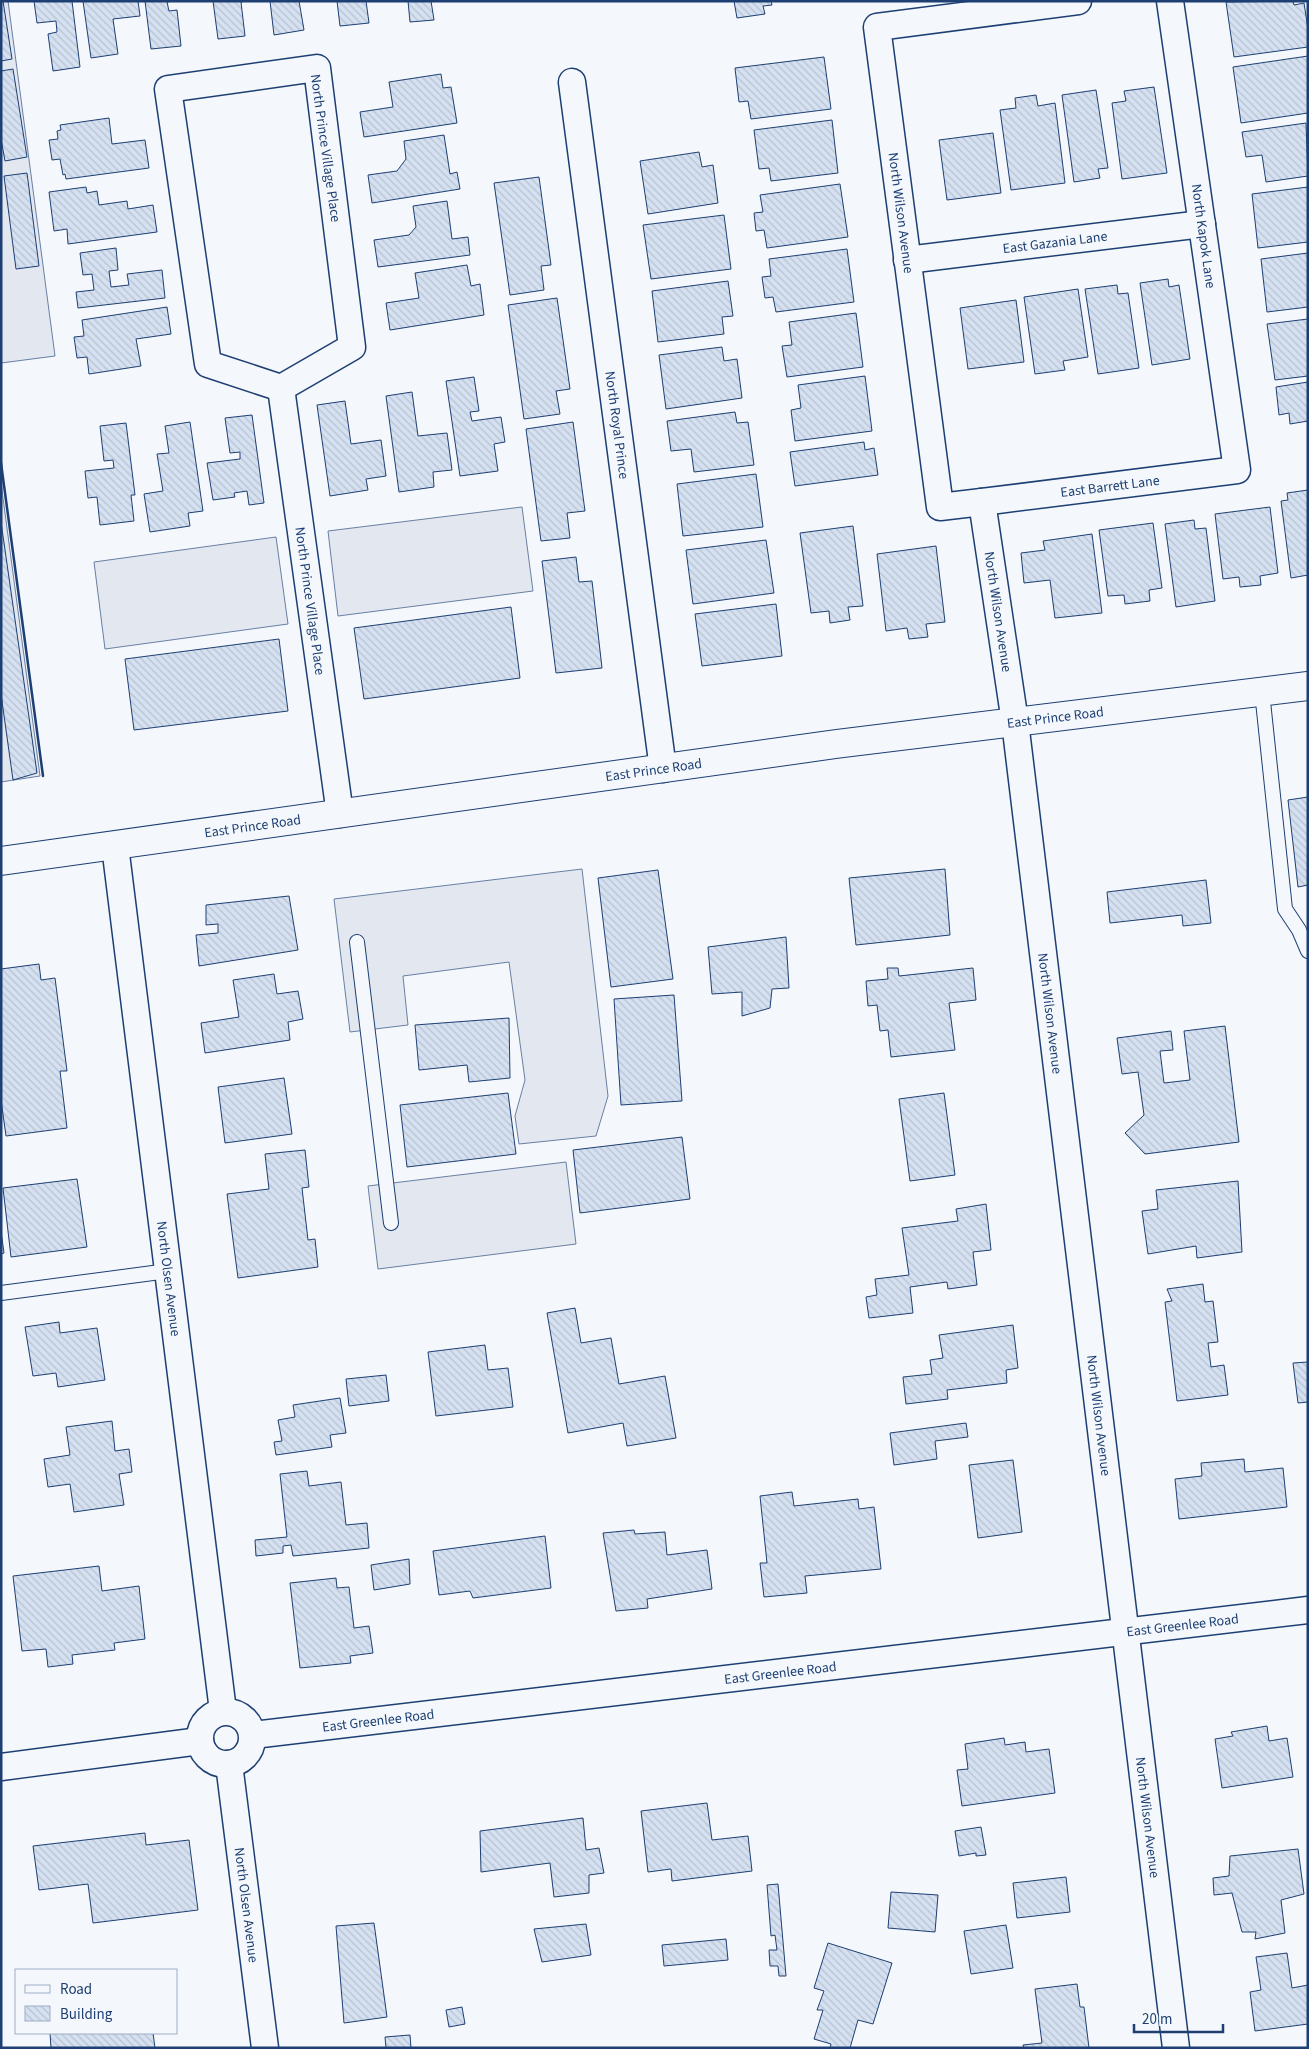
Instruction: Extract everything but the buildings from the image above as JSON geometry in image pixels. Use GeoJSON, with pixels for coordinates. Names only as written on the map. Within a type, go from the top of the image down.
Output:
{"type":"FeatureCollection","features":[{"type":"Feature","properties":{"kind":"main road","name":"East Prince Road"},"geometry":{"type":"LineString","coordinates":[[1,861],[845,743],[1308,686]]}},
{"type":"Feature","properties":{"kind":"street","name":"North Wilson Avenue"},"geometry":{"type":"LineString","coordinates":[[1078,1],[877,27],[906,260],[940,508],[982,502],[1015,722],[1176,2048]]}},
{"type":"Feature","properties":{"kind":"street","name":"North Kapok Lane"},"geometry":{"type":"LineString","coordinates":[[1170,1],[1237,470]]}},
{"type":"Feature","properties":{"kind":"street","name":"North Prince Village Place"},"geometry":{"type":"LineString","coordinates":[[317,68],[352,347],[281,388],[208,364],[168,88],[317,68]]}},
{"type":"Feature","properties":{"kind":"street","name":"North Royal Prince"},"geometry":{"type":"LineString","coordinates":[[572,82],[663,769]]}},
{"type":"Feature","properties":{"kind":"street","name":"East Gazania Lane"},"geometry":{"type":"LineString","coordinates":[[906,260],[1202,224]]}},
{"type":"Feature","properties":{"kind":"street","name":"North Prince Village Place"},"geometry":{"type":"LineString","coordinates":[[281,388],[340,814]]}},
{"type":"Feature","properties":{"kind":"street","name":"East Barrett Lane"},"geometry":{"type":"LineString","coordinates":[[982,502],[1237,470]]}},
{"type":"Feature","properties":{"kind":"street","name":"North Olsen Avenue"},"geometry":{"type":"LineString","coordinates":[[115,846],[223,1711]]}},
{"type":"Feature","properties":{"kind":"street","name":"East Greenlee Road"},"geometry":{"type":"LineString","coordinates":[[253,1735],[1308,1610]]}},
{"type":"Feature","properties":{"kind":"street"},"geometry":{"type":"LineString","coordinates":[[223,1711],[239,1714],[246,1720],[253,1735],[250,1751],[237,1762],[229,1764],[221,1764],[207,1756],[200,1741],[203,1725],[215,1714],[223,1711]]}},
{"type":"Feature","properties":{"kind":"street"},"geometry":{"type":"LineString","coordinates":[[1,1767],[200,1741]]}},
{"type":"Feature","properties":{"kind":"street","name":"North Olsen Avenue"},"geometry":{"type":"LineString","coordinates":[[229,1764],[265,2048]]}},
{"type":"Feature","properties":{"kind":"lane"},"geometry":{"type":"LineString","coordinates":[[1262,692],[1285,908],[1299,930],[1308,951]]}},
{"type":"Feature","properties":{"kind":"lane"},"geometry":{"type":"LineString","coordinates":[[357,942],[391,1223]]}},
{"type":"Feature","properties":{"kind":"lane"},"geometry":{"type":"LineString","coordinates":[[1,1294],[168,1271]]}},
{"type":"Feature","properties":{"kind":"shaded area"},"geometry":{"type":"Polygon","coordinates":[[[1,1],[8,1],[55,356],[1,363],[1,1]]]}},
{"type":"Feature","properties":{"kind":"shaded area"},"geometry":{"type":"Polygon","coordinates":[[[1,483],[40,776],[1,782],[1,483]]]}},
{"type":"Feature","properties":{"kind":"shaded area"},"geometry":{"type":"Polygon","coordinates":[[[522,507],[533,591],[338,616],[328,531],[522,507]]]}},
{"type":"Feature","properties":{"kind":"shaded area"},"geometry":{"type":"Polygon","coordinates":[[[276,537],[288,624],[105,649],[94,562],[276,537]]]}},
{"type":"Feature","properties":{"kind":"shaded area"},"geometry":{"type":"Polygon","coordinates":[[[582,869],[608,1096],[596,1136],[519,1144],[515,1116],[525,1080],[509,962],[403,976],[408,1025],[350,1032],[334,899],[582,869]]]}},
{"type":"Feature","properties":{"kind":"shaded area"},"geometry":{"type":"Polygon","coordinates":[[[566,1162],[576,1244],[378,1269],[368,1186],[566,1162]]]}},
{"type":"Feature","properties":{"kind":"wall"},"geometry":{"type":"LineString","coordinates":[[1,463],[43,776]]}}]}
